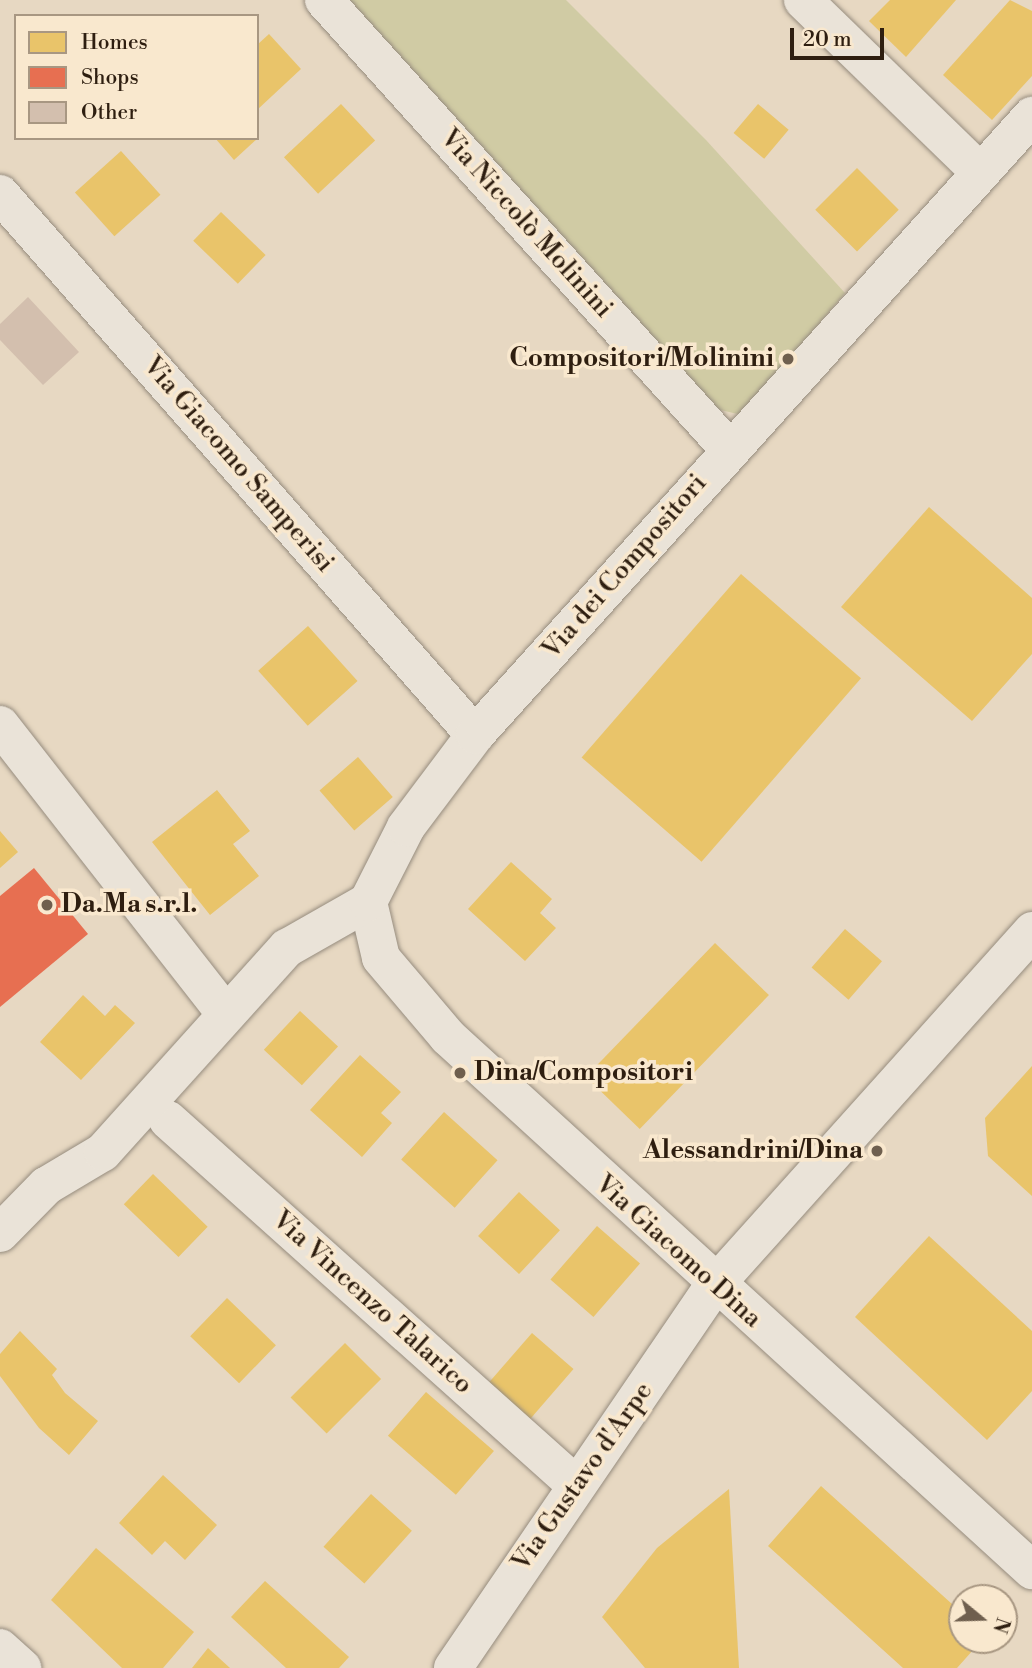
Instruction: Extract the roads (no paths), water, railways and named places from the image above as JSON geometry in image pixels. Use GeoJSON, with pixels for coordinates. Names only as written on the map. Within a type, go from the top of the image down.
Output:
{"type":"FeatureCollection","features":[{"type":"Feature","properties":{"kind":"street","name":"Via Niccolò Molinini"},"geometry":{"type":"LineString","coordinates":[[324,0],[729,449]]}},
{"type":"Feature","properties":{"kind":"street"},"geometry":{"type":"LineString","coordinates":[[803,0],[980,172]]}},
{"type":"Feature","properties":{"kind":"street","name":"Via dei Compositori"},"geometry":{"type":"LineString","coordinates":[[368,902],[406,827],[475,735],[729,449],[1032,116]]}},
{"type":"Feature","properties":{"kind":"street","name":"Via Giacomo Samperisi"},"geometry":{"type":"LineString","coordinates":[[0,194],[475,735]]}},
{"type":"Feature","properties":{"kind":"street"},"geometry":{"type":"LineString","coordinates":[[0,725],[224,1012]]}},
{"type":"Feature","properties":{"kind":"street"},"geometry":{"type":"LineString","coordinates":[[0,1233],[46,1186],[103,1152],[224,1012],[299,939],[368,902]]}},
{"type":"Feature","properties":{"kind":"street","name":"Via Giacomo Dina"},"geometry":{"type":"LineString","coordinates":[[368,902],[381,958],[429,1018],[714,1286],[1032,1570]]}},
{"type":"Feature","properties":{"kind":"street","name":"Via Gustavo d'Arpe"},"geometry":{"type":"LineString","coordinates":[[453,1668],[714,1286],[1032,930]]}},
{"type":"Feature","properties":{"kind":"street","name":"Via Vincenzo Talarico"},"geometry":{"type":"LineString","coordinates":[[168,1120],[576,1485]]}},
{"type":"Feature","properties":{"kind":"street"},"geometry":{"type":"LineString","coordinates":[[0,1648],[22,1668]]}},
{"type":"Feature","properties":{"kind":"place","name":"Compositori/Molinini"},"geometry":{"type":"Point","coordinates":[788,359]}},
{"type":"Feature","properties":{"kind":"place","name":"Da.Ma s.r.l."},"geometry":{"type":"Point","coordinates":[47,905]}},
{"type":"Feature","properties":{"kind":"place","name":"Dina/Compositori"},"geometry":{"type":"Point","coordinates":[460,1073]}},
{"type":"Feature","properties":{"kind":"place","name":"Alessandrini/Dina"},"geometry":{"type":"Point","coordinates":[877,1151]}}]}
